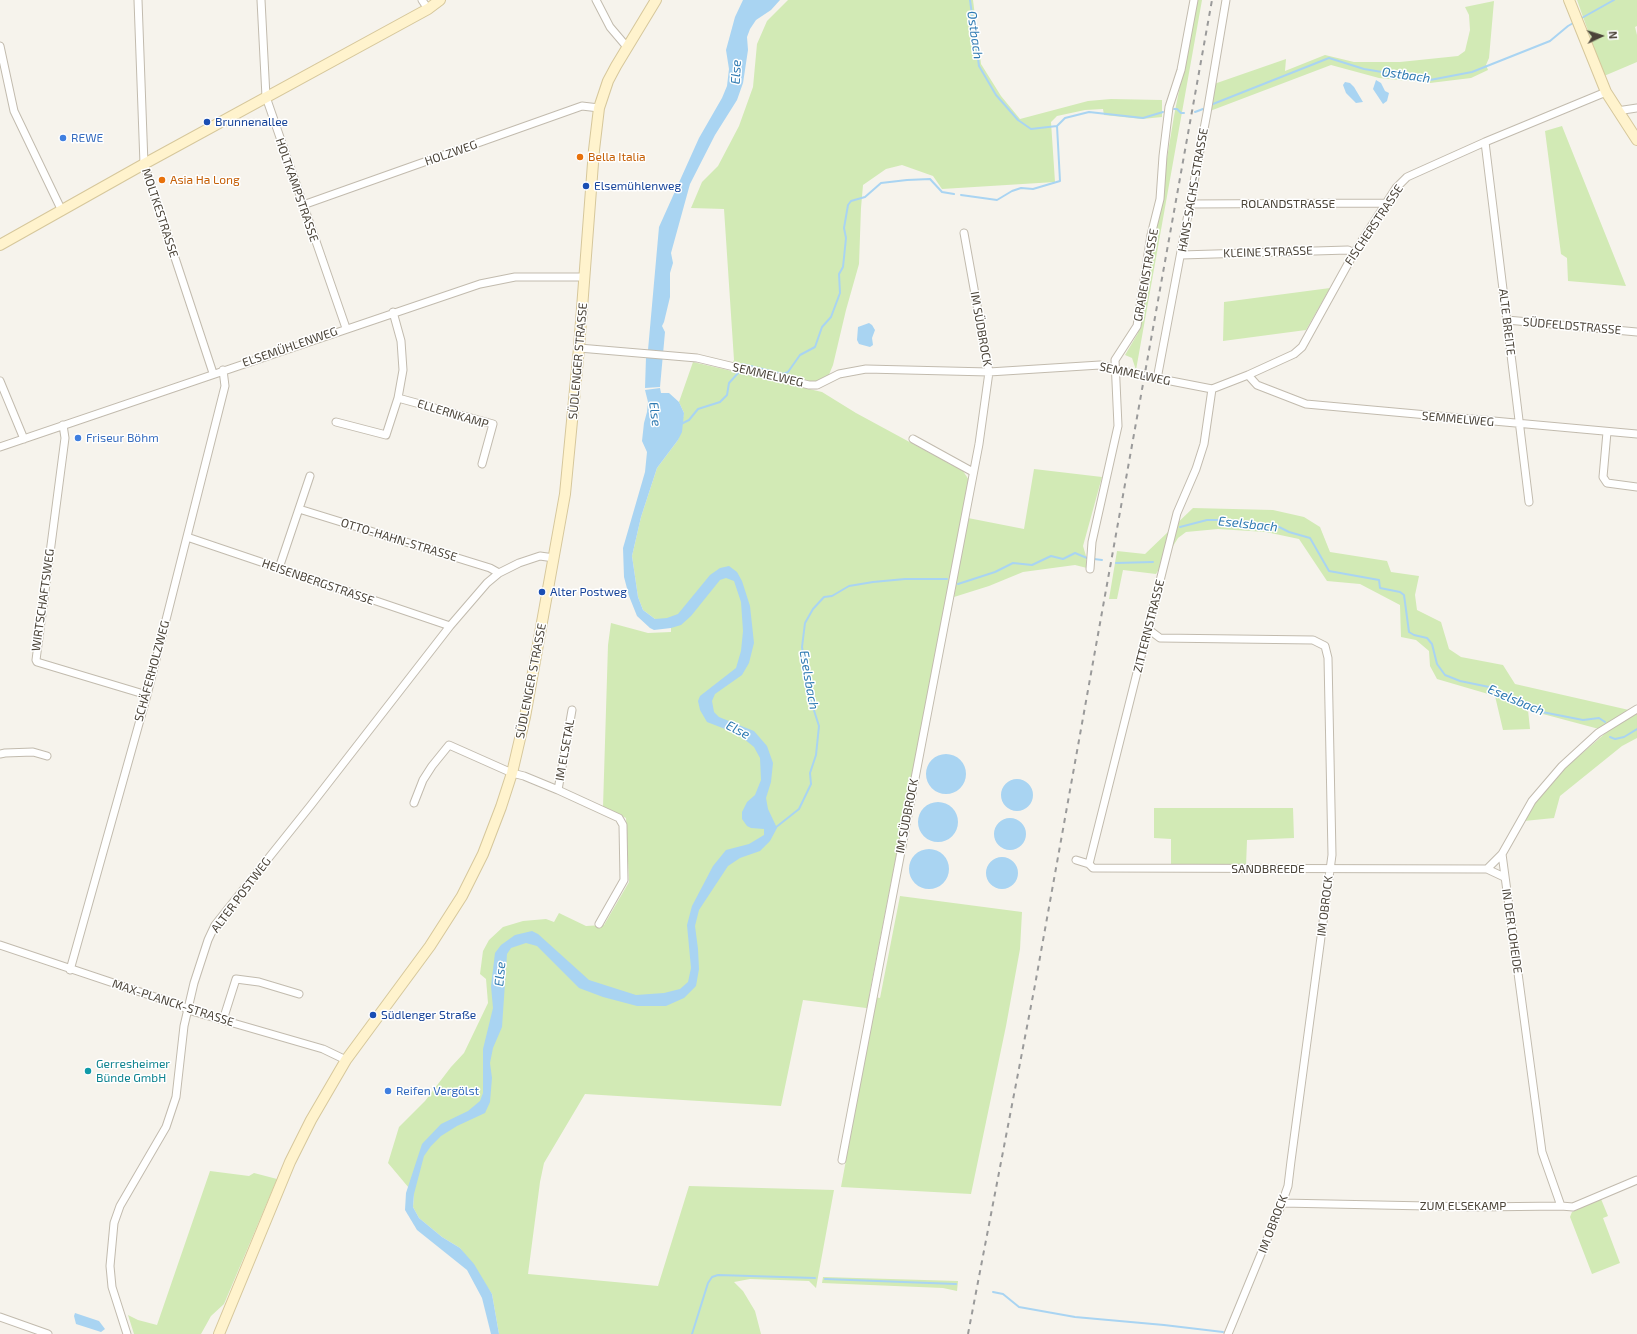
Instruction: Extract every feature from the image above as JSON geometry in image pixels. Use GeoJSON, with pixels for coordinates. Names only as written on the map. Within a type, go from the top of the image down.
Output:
{"type":"FeatureCollection","features":[{"type":"Feature","properties":{"kind":"main road"},"geometry":{"type":"LineString","coordinates":[[0,245],[144,164],[428,9],[440,0]]}},
{"type":"Feature","properties":{"kind":"main road","name":"SÜDLENGER STRASSE"},"geometry":{"type":"LineString","coordinates":[[218,1334],[290,1162],[311,1120],[346,1060],[430,946],[462,896],[487,843],[501,807],[512,773],[525,716],[565,494],[585,277],[594,150],[599,108],[608,81],[656,0]]}},
{"type":"Feature","properties":{"kind":"main road"},"geometry":{"type":"LineString","coordinates":[[1569,0],[1606,92],[1637,140]]}},
{"type":"Feature","properties":{"kind":"main road","name":"SÜDLENGER STRASSE"},"geometry":{"type":"LineString","coordinates":[[212,1334],[230,1306]]}},
{"type":"Feature","properties":{"kind":"street","name":"MOLTKESTRASSE"},"geometry":{"type":"LineString","coordinates":[[138,0],[144,164],[214,373]]}},
{"type":"Feature","properties":{"kind":"street","name":"HOLTKAMPSTRASSE"},"geometry":{"type":"LineString","coordinates":[[261,0],[266,97],[346,328]]}},
{"type":"Feature","properties":{"kind":"street"},"geometry":{"type":"LineString","coordinates":[[422,0],[428,9]]}},
{"type":"Feature","properties":{"kind":"street"},"geometry":{"type":"LineString","coordinates":[[596,0],[610,27],[627,47]]}},
{"type":"Feature","properties":{"kind":"street","name":"GRABENSTRASSE"},"geometry":{"type":"LineString","coordinates":[[1090,568],[1092,542],[1118,426],[1115,360],[1137,326],[1151,235],[1160,199],[1163,156],[1169,107],[1181,70],[1194,0]]}},
{"type":"Feature","properties":{"kind":"street","name":"HANS-SACHS-STRASSE"},"geometry":{"type":"LineString","coordinates":[[1157,378],[1181,255],[1226,0]]}},
{"type":"Feature","properties":{"kind":"street"},"geometry":{"type":"LineString","coordinates":[[0,46],[14,111],[62,211]]}},
{"type":"Feature","properties":{"kind":"street","name":"FISCHERSTRASSE"},"geometry":{"type":"LineString","coordinates":[[1248,375],[1294,354],[1302,347],[1354,253],[1396,188],[1407,178],[1485,142],[1606,92]]}},
{"type":"Feature","properties":{"kind":"street","name":"HOLZWEG"},"geometry":{"type":"LineString","coordinates":[[303,205],[582,106],[599,108]]}},
{"type":"Feature","properties":{"kind":"street"},"geometry":{"type":"LineString","coordinates":[[1617,111],[1637,108]]}},
{"type":"Feature","properties":{"kind":"street","name":"ALTE BREITE"},"geometry":{"type":"LineString","coordinates":[[1485,142],[1529,502]]}},
{"type":"Feature","properties":{"kind":"street","name":"ROLANDSTRASSE"},"geometry":{"type":"LineString","coordinates":[[1190,204],[1386,203]]}},
{"type":"Feature","properties":{"kind":"street","name":"IM SÜDBROCK"},"geometry":{"type":"LineString","coordinates":[[842,1160],[973,472],[989,372],[964,233]]}},
{"type":"Feature","properties":{"kind":"street","name":"KLEINE STRASSE"},"geometry":{"type":"LineString","coordinates":[[1181,255],[1348,250],[1354,253]]}},
{"type":"Feature","properties":{"kind":"street","name":"ELSEMÜHLENWEG"},"geometry":{"type":"LineString","coordinates":[[0,447],[222,370],[480,284],[515,277],[585,277]]}},
{"type":"Feature","properties":{"kind":"street"},"geometry":{"type":"LineString","coordinates":[[336,422],[386,435],[398,398],[403,370],[400,341],[393,312]]}},
{"type":"Feature","properties":{"kind":"street","name":"SÜDFELDSTRASSE"},"geometry":{"type":"LineString","coordinates":[[1506,320],[1637,332]]}},
{"type":"Feature","properties":{"kind":"street","name":"SEMMELWEG"},"geometry":{"type":"LineString","coordinates":[[579,348],[697,358],[809,385],[817,385],[839,374],[866,369],[989,372],[1100,365],[1212,389]]}},
{"type":"Feature","properties":{"kind":"street","name":"SCHÄFERHOLZWEG"},"geometry":{"type":"LineString","coordinates":[[70,970],[147,695],[226,386],[222,370]]}},
{"type":"Feature","properties":{"kind":"street"},"geometry":{"type":"LineString","coordinates":[[1212,389],[1248,375]]}},
{"type":"Feature","properties":{"kind":"street","name":"SEMMELWEG"},"geometry":{"type":"LineString","coordinates":[[1248,375],[1256,385],[1306,404],[1637,434]]}},
{"type":"Feature","properties":{"kind":"street"},"geometry":{"type":"LineString","coordinates":[[0,381],[24,439]]}},
{"type":"Feature","properties":{"kind":"street","name":"ZITTERNSTRASSE"},"geometry":{"type":"LineString","coordinates":[[1089,864],[1177,513],[1196,469],[1204,444],[1212,389]]}},
{"type":"Feature","properties":{"kind":"street","name":"ELLERNKAMP"},"geometry":{"type":"LineString","coordinates":[[398,398],[493,424],[482,464]]}},
{"type":"Feature","properties":{"kind":"street","name":"WIRTSCHAFTSWEG"},"geometry":{"type":"LineString","coordinates":[[63,425],[65,438],[36,660],[37,662],[147,695]]}},
{"type":"Feature","properties":{"kind":"street"},"geometry":{"type":"LineString","coordinates":[[1608,432],[1603,477],[1607,483],[1637,487]]}},
{"type":"Feature","properties":{"kind":"street"},"geometry":{"type":"LineString","coordinates":[[913,439],[973,472]]}},
{"type":"Feature","properties":{"kind":"street"},"geometry":{"type":"LineString","coordinates":[[279,568],[310,476]]}},
{"type":"Feature","properties":{"kind":"street","name":"OTTO-HAHN-STRASSE"},"geometry":{"type":"LineString","coordinates":[[299,509],[490,568],[499,573]]}},
{"type":"Feature","properties":{"kind":"street","name":"HEISENBERGSTRASSE"},"geometry":{"type":"LineString","coordinates":[[187,537],[450,626]]}},
{"type":"Feature","properties":{"kind":"street","name":"ALTER POSTWEG"},"geometry":{"type":"LineString","coordinates":[[127,1334],[112,1287],[110,1266],[114,1223],[120,1206],[166,1127],[176,1097],[184,1026],[194,983],[208,940],[215,925],[311,805],[450,626],[487,583],[499,573],[533,557],[540,556],[554,558]]}},
{"type":"Feature","properties":{"kind":"street","name":"IM OBROCK"},"geometry":{"type":"LineString","coordinates":[[1148,629],[1160,638],[1313,640],[1324,646],[1328,658],[1332,855],[1292,1161],[1288,1186],[1282,1203],[1228,1334]]}},
{"type":"Feature","properties":{"kind":"street"},"geometry":{"type":"LineString","coordinates":[[1487,869],[1502,854],[1532,801],[1562,766],[1598,733],[1637,709]]}},
{"type":"Feature","properties":{"kind":"street","name":"IM ELSETAL"},"geometry":{"type":"LineString","coordinates":[[558,790],[572,710]]}},
{"type":"Feature","properties":{"kind":"street"},"geometry":{"type":"LineString","coordinates":[[414,803],[423,780],[449,745],[512,773],[558,790],[619,818],[623,825],[624,880],[599,924]]}},
{"type":"Feature","properties":{"kind":"street"},"geometry":{"type":"LineString","coordinates":[[0,754],[33,752],[47,756]]}},
{"type":"Feature","properties":{"kind":"street","name":"IN DER LOHEIDE"},"geometry":{"type":"LineString","coordinates":[[1502,854],[1542,1152],[1561,1206]]}},
{"type":"Feature","properties":{"kind":"street","name":"SANDBREEDE"},"geometry":{"type":"LineString","coordinates":[[1076,860],[1089,864],[1093,868],[1487,869],[1504,877]]}},
{"type":"Feature","properties":{"kind":"street","name":"MAX-PLANCK-STRASSE"},"geometry":{"type":"LineString","coordinates":[[0,945],[70,970],[182,1006],[188,1010],[322,1049],[346,1060]]}},
{"type":"Feature","properties":{"kind":"street"},"geometry":{"type":"LineString","coordinates":[[223,1020],[236,979],[259,982],[299,994]]}},
{"type":"Feature","properties":{"kind":"street","name":"ZUM ELSEKAMP"},"geometry":{"type":"LineString","coordinates":[[1282,1203],[1573,1207],[1637,1180]]}},
{"type":"Feature","properties":{"kind":"street"},"geometry":{"type":"LineString","coordinates":[[0,1317],[48,1334]]}},
{"type":"Feature","properties":{"kind":"green space"},"geometry":{"type":"Polygon","coordinates":[[[788,0],[973,0],[981,64],[1001,96],[1020,119],[1088,101],[1111,99],[1162,100],[1162,117],[1142,119],[1104,115],[1103,109],[1085,110],[1057,116],[1051,122],[1055,182],[942,189],[933,176],[902,165],[886,169],[863,185],[859,264],[833,365],[828,377],[818,381],[807,382],[732,364],[734,360],[724,209],[691,208],[702,182],[718,166],[739,126],[753,87],[757,44],[767,21],[788,0]]]}},
{"type":"Feature","properties":{"kind":"green space"},"geometry":{"type":"Polygon","coordinates":[[[1197,0],[1202,0],[1136,370],[1132,358],[1125,355],[1138,333],[1174,116],[1197,0]]]}},
{"type":"Feature","properties":{"kind":"green space"},"geometry":{"type":"Polygon","coordinates":[[[1577,0],[1637,0],[1637,26],[1635,27],[1637,35],[1637,62],[1604,76],[1577,0]]]}},
{"type":"Feature","properties":{"kind":"green space"},"geometry":{"type":"Polygon","coordinates":[[[1494,1],[1489,58],[1486,65],[1488,70],[1471,78],[1430,83],[1379,78],[1331,65],[1210,111],[1214,84],[1286,59],[1285,71],[1325,55],[1354,62],[1400,62],[1458,56],[1465,51],[1470,30],[1469,15],[1465,7],[1494,1]]]}},
{"type":"Feature","properties":{"kind":"green space"},"geometry":{"type":"Polygon","coordinates":[[[1562,126],[1626,286],[1568,281],[1567,258],[1561,254],[1545,131],[1562,126]]]}},
{"type":"Feature","properties":{"kind":"green space"},"geometry":{"type":"Polygon","coordinates":[[[1330,288],[1306,330],[1223,341],[1224,302],[1330,288]]]}},
{"type":"Feature","properties":{"kind":"green space"},"geometry":{"type":"Polygon","coordinates":[[[693,362],[822,392],[856,413],[963,471],[969,480],[869,996],[880,998],[900,896],[1022,912],[1020,949],[1006,1026],[971,1194],[841,1187],[874,1009],[803,1000],[781,1106],[585,1094],[544,1163],[540,1182],[528,1274],[658,1286],[689,1186],[834,1190],[816,1288],[809,1281],[750,1279],[734,1282],[743,1291],[755,1311],[761,1334],[499,1334],[492,1294],[460,1248],[442,1237],[419,1218],[413,1207],[414,1194],[388,1163],[399,1127],[425,1101],[451,1067],[464,1053],[488,1003],[486,979],[480,974],[483,951],[489,940],[503,927],[523,921],[546,919],[554,922],[559,913],[586,926],[604,925],[629,882],[626,818],[603,807],[608,645],[611,623],[648,633],[671,632],[671,628],[643,610],[638,597],[632,556],[641,517],[657,468],[678,440],[684,413],[679,402],[693,362]]]}},
{"type":"Feature","properties":{"kind":"green space"},"geometry":{"type":"Polygon","coordinates":[[[1034,469],[1102,477],[1083,546],[1087,568],[1075,565],[1023,572],[989,586],[954,597],[968,518],[1024,529],[1034,469]]]}},
{"type":"Feature","properties":{"kind":"green space"},"geometry":{"type":"Polygon","coordinates":[[[1193,508],[1273,510],[1304,517],[1320,527],[1330,552],[1387,561],[1391,572],[1419,576],[1415,595],[1417,610],[1441,622],[1449,649],[1461,657],[1503,665],[1515,684],[1629,710],[1599,729],[1528,710],[1530,729],[1503,730],[1495,696],[1437,679],[1430,666],[1429,651],[1416,640],[1401,637],[1400,605],[1360,584],[1327,581],[1299,539],[1266,532],[1218,529],[1186,532],[1178,538],[1156,574],[1123,570],[1117,599],[1109,599],[1117,551],[1145,554],[1193,508]]]}},
{"type":"Feature","properties":{"kind":"green space"},"geometry":{"type":"Polygon","coordinates":[[[1637,713],[1637,738],[1622,746],[1560,796],[1554,818],[1524,821],[1534,804],[1565,768],[1608,731],[1637,713]]]}},
{"type":"Feature","properties":{"kind":"green space"},"geometry":{"type":"Polygon","coordinates":[[[1154,808],[1293,808],[1294,838],[1247,840],[1246,867],[1171,866],[1171,839],[1154,838],[1154,808]]]}},
{"type":"Feature","properties":{"kind":"green space"},"geometry":{"type":"Polygon","coordinates":[[[210,1171],[249,1176],[254,1173],[277,1179],[224,1304],[211,1316],[201,1334],[134,1334],[128,1315],[138,1320],[157,1325],[210,1171]]]}},
{"type":"Feature","properties":{"kind":"green space"},"geometry":{"type":"Polygon","coordinates":[[[1601,1199],[1608,1216],[1603,1218],[1620,1263],[1592,1274],[1570,1217],[1572,1212],[1601,1199]]]}},
{"type":"Feature","properties":{"kind":"green space"},"geometry":{"type":"Polygon","coordinates":[[[823,1277],[958,1281],[957,1291],[943,1288],[822,1283],[823,1277]]]}},
{"type":"Feature","properties":{"kind":"water","name":"Else"},"geometry":{"type":"Polygon","coordinates":[[[743,0],[780,0],[771,10],[756,20],[750,29],[747,37],[748,50],[743,83],[737,100],[715,135],[690,184],[671,253],[673,263],[670,273],[670,297],[662,326],[665,332],[660,387],[645,388],[646,357],[648,350],[659,227],[699,138],[722,98],[727,86],[729,69],[726,50],[735,17],[743,0]]]}},
{"type":"Feature","properties":{"kind":"water"},"geometry":{"type":"Polygon","coordinates":[[[1376,80],[1381,83],[1385,91],[1389,93],[1387,101],[1383,104],[1373,89],[1376,80]]]}},
{"type":"Feature","properties":{"kind":"water"},"geometry":{"type":"Polygon","coordinates":[[[1345,82],[1350,83],[1354,87],[1363,102],[1356,103],[1346,93],[1343,85],[1345,82]]]}},
{"type":"Feature","properties":{"kind":"water"},"geometry":{"type":"Polygon","coordinates":[[[869,323],[875,330],[872,338],[873,345],[870,347],[859,344],[857,340],[858,327],[869,323]]]}},
{"type":"Feature","properties":{"kind":"water","name":"Else"},"geometry":{"type":"Polygon","coordinates":[[[660,388],[661,393],[669,393],[679,402],[684,413],[682,432],[678,440],[657,468],[641,517],[632,556],[638,597],[643,610],[655,619],[667,618],[678,614],[710,575],[720,568],[729,566],[737,572],[742,581],[750,606],[754,643],[749,663],[742,675],[715,694],[712,701],[714,712],[719,717],[754,731],[767,746],[773,763],[771,782],[766,798],[768,809],[777,828],[770,841],[760,851],[740,858],[728,866],[699,910],[695,926],[699,969],[696,986],[684,998],[666,1006],[637,1006],[603,997],[579,988],[537,946],[526,943],[511,948],[507,954],[502,1027],[493,1048],[490,1063],[492,1078],[490,1102],[485,1113],[457,1126],[441,1136],[431,1146],[424,1156],[414,1194],[413,1207],[419,1218],[442,1237],[460,1248],[474,1264],[492,1294],[499,1334],[491,1334],[482,1298],[467,1270],[417,1230],[405,1210],[406,1193],[422,1144],[441,1124],[468,1111],[480,1101],[483,1093],[483,1049],[493,1008],[491,986],[495,953],[501,945],[515,935],[532,931],[538,934],[589,980],[636,995],[664,993],[680,989],[688,982],[691,968],[687,925],[692,906],[713,866],[726,850],[749,844],[764,835],[764,829],[751,828],[747,826],[742,819],[742,812],[747,802],[755,795],[761,780],[760,758],[754,747],[738,734],[707,722],[700,710],[698,701],[700,696],[736,668],[741,651],[743,631],[741,602],[734,581],[726,578],[720,580],[691,616],[681,625],[654,630],[637,616],[629,596],[624,577],[623,548],[645,472],[647,452],[642,441],[648,402],[645,390],[660,388]]]}},
{"type":"Feature","properties":{"kind":"water"},"geometry":{"type":"Polygon","coordinates":[[[950,754],[957,757],[963,763],[966,774],[965,782],[957,791],[950,794],[942,794],[935,791],[927,782],[926,770],[929,763],[938,755],[950,754]]]}},
{"type":"Feature","properties":{"kind":"water"},"geometry":{"type":"Polygon","coordinates":[[[1014,779],[1020,779],[1030,786],[1033,795],[1032,801],[1026,808],[1020,811],[1014,811],[1004,804],[1001,798],[1001,792],[1008,782],[1014,779]]]}},
{"type":"Feature","properties":{"kind":"water"},"geometry":{"type":"Polygon","coordinates":[[[942,802],[949,805],[955,811],[958,822],[957,830],[949,839],[942,842],[934,842],[927,839],[919,830],[918,818],[921,811],[930,803],[942,802]]]}},
{"type":"Feature","properties":{"kind":"water"},"geometry":{"type":"Polygon","coordinates":[[[1007,818],[1013,818],[1023,825],[1026,834],[1025,840],[1019,847],[1013,850],[1007,850],[997,843],[994,837],[994,831],[1001,821],[1007,818]]]}},
{"type":"Feature","properties":{"kind":"water"},"geometry":{"type":"Polygon","coordinates":[[[933,849],[940,852],[946,858],[949,869],[948,877],[940,886],[933,889],[925,889],[918,886],[910,877],[909,865],[912,858],[921,850],[933,849]]]}},
{"type":"Feature","properties":{"kind":"water"},"geometry":{"type":"Polygon","coordinates":[[[999,857],[1005,857],[1015,864],[1018,873],[1017,879],[1011,886],[1005,889],[999,889],[989,882],[986,876],[986,870],[993,860],[999,857]]]}},
{"type":"Feature","properties":{"kind":"water"},"geometry":{"type":"Polygon","coordinates":[[[75,1313],[99,1321],[105,1329],[101,1332],[76,1324],[74,1316],[75,1313]]]}},
{"type":"Feature","properties":{"kind":"waterway","name":"Ostbach"},"geometry":{"type":"LineString","coordinates":[[970,0],[979,66],[996,95],[1018,120],[1031,129],[1057,126],[1065,118],[1089,112],[1143,118],[1163,112]]}},
{"type":"Feature","properties":{"kind":"waterway","name":"Ostbach"},"geometry":{"type":"LineString","coordinates":[[1580,19],[1614,0]]}},
{"type":"Feature","properties":{"kind":"waterway","name":"Ostbach"},"geometry":{"type":"LineString","coordinates":[[1213,104],[1329,58],[1364,69],[1430,80],[1472,72],[1550,41],[1575,22]]}},
{"type":"Feature","properties":{"kind":"waterway","name":"Ostbach"},"geometry":{"type":"LineString","coordinates":[[1174,109],[1184,113]]}},
{"type":"Feature","properties":{"kind":"waterway","name":"Ostbach"},"geometry":{"type":"LineString","coordinates":[[1195,112],[1203,109]]}},
{"type":"Feature","properties":{"kind":"waterway"},"geometry":{"type":"LineString","coordinates":[[961,195],[997,200],[1012,191],[1021,188],[1033,189],[1060,181],[1057,126]]}},
{"type":"Feature","properties":{"kind":"waterway"},"geometry":{"type":"LineString","coordinates":[[742,364],[783,374],[788,372],[800,355],[815,347],[822,327],[831,317],[840,293],[839,274],[843,267],[846,238],[844,228],[848,205],[851,201],[865,197],[881,183],[907,180],[930,179],[942,192],[954,194]]}},
{"type":"Feature","properties":{"kind":"waterway"},"geometry":{"type":"LineString","coordinates":[[681,424],[689,420],[698,409],[720,402],[727,395],[729,383],[739,372]]}},
{"type":"Feature","properties":{"kind":"waterway","name":"Eselsbach"},"geometry":{"type":"LineString","coordinates":[[1180,527],[1207,520],[1232,520],[1254,526],[1279,527],[1289,532],[1310,538],[1329,571],[1379,580],[1380,588],[1400,592],[1404,595],[1409,632],[1414,635],[1427,638],[1432,644],[1437,664],[1445,675],[1460,681],[1494,688],[1542,712],[1583,720],[1599,718],[1605,722]]}},
{"type":"Feature","properties":{"kind":"waterway","name":"Eselsbach"},"geometry":{"type":"LineString","coordinates":[[958,584],[995,572],[1013,563],[1032,565],[1051,556],[1063,559],[1075,553],[1087,558]]}},
{"type":"Feature","properties":{"kind":"waterway","name":"Eselsbach"},"geometry":{"type":"LineString","coordinates":[[1094,559],[1102,560]]}},
{"type":"Feature","properties":{"kind":"waterway","name":"Eselsbach"},"geometry":{"type":"LineString","coordinates":[[1116,563],[1153,562]]}},
{"type":"Feature","properties":{"kind":"waterway","name":"Eselsbach"},"geometry":{"type":"LineString","coordinates":[[775,828],[799,809],[811,784],[810,773],[816,755],[819,726],[810,698],[802,647],[805,623],[813,609],[824,597],[832,596],[849,586],[905,579],[947,579]]}},
{"type":"Feature","properties":{"kind":"waterway","name":"Eselsbach"},"geometry":{"type":"LineString","coordinates":[[1610,737],[1615,739],[1624,737],[1637,729]]}},
{"type":"Feature","properties":{"kind":"waterway"},"geometry":{"type":"LineString","coordinates":[[692,1334],[708,1283],[712,1277],[718,1275],[815,1278]]}},
{"type":"Feature","properties":{"kind":"waterway"},"geometry":{"type":"LineString","coordinates":[[825,1279],[956,1284]]}},
{"type":"Feature","properties":{"kind":"waterway"},"geometry":{"type":"LineString","coordinates":[[993,1292],[1003,1294],[1019,1307],[1075,1317],[1223,1332]]}},
{"type":"Feature","properties":{"kind":"railway"},"geometry":{"type":"LineString","coordinates":[[968,1334],[1035,985],[1212,0]]}},
{"type":"Feature","properties":{"kind":"place","name":"Brunnenallee"},"geometry":{"type":"Point","coordinates":[207,122]}},
{"type":"Feature","properties":{"kind":"place","name":"REWE"},"geometry":{"type":"Point","coordinates":[63,138]}},
{"type":"Feature","properties":{"kind":"place","name":"Bella Italia"},"geometry":{"type":"Point","coordinates":[580,157]}},
{"type":"Feature","properties":{"kind":"place","name":"Asia Ha Long"},"geometry":{"type":"Point","coordinates":[162,180]}},
{"type":"Feature","properties":{"kind":"place","name":"Elsemühlenweg"},"geometry":{"type":"Point","coordinates":[586,186]}},
{"type":"Feature","properties":{"kind":"place","name":"Friseur Böhm"},"geometry":{"type":"Point","coordinates":[78,438]}},
{"type":"Feature","properties":{"kind":"place","name":"Alter Postweg"},"geometry":{"type":"Point","coordinates":[542,592]}},
{"type":"Feature","properties":{"kind":"place","name":"Südlenger Straße"},"geometry":{"type":"Point","coordinates":[373,1015]}},
{"type":"Feature","properties":{"kind":"place","name":"Gerresheimer Bünde GmbH"},"geometry":{"type":"Point","coordinates":[88,1071]}},
{"type":"Feature","properties":{"kind":"place","name":"Reifen Vergölst"},"geometry":{"type":"Point","coordinates":[388,1091]}}]}
